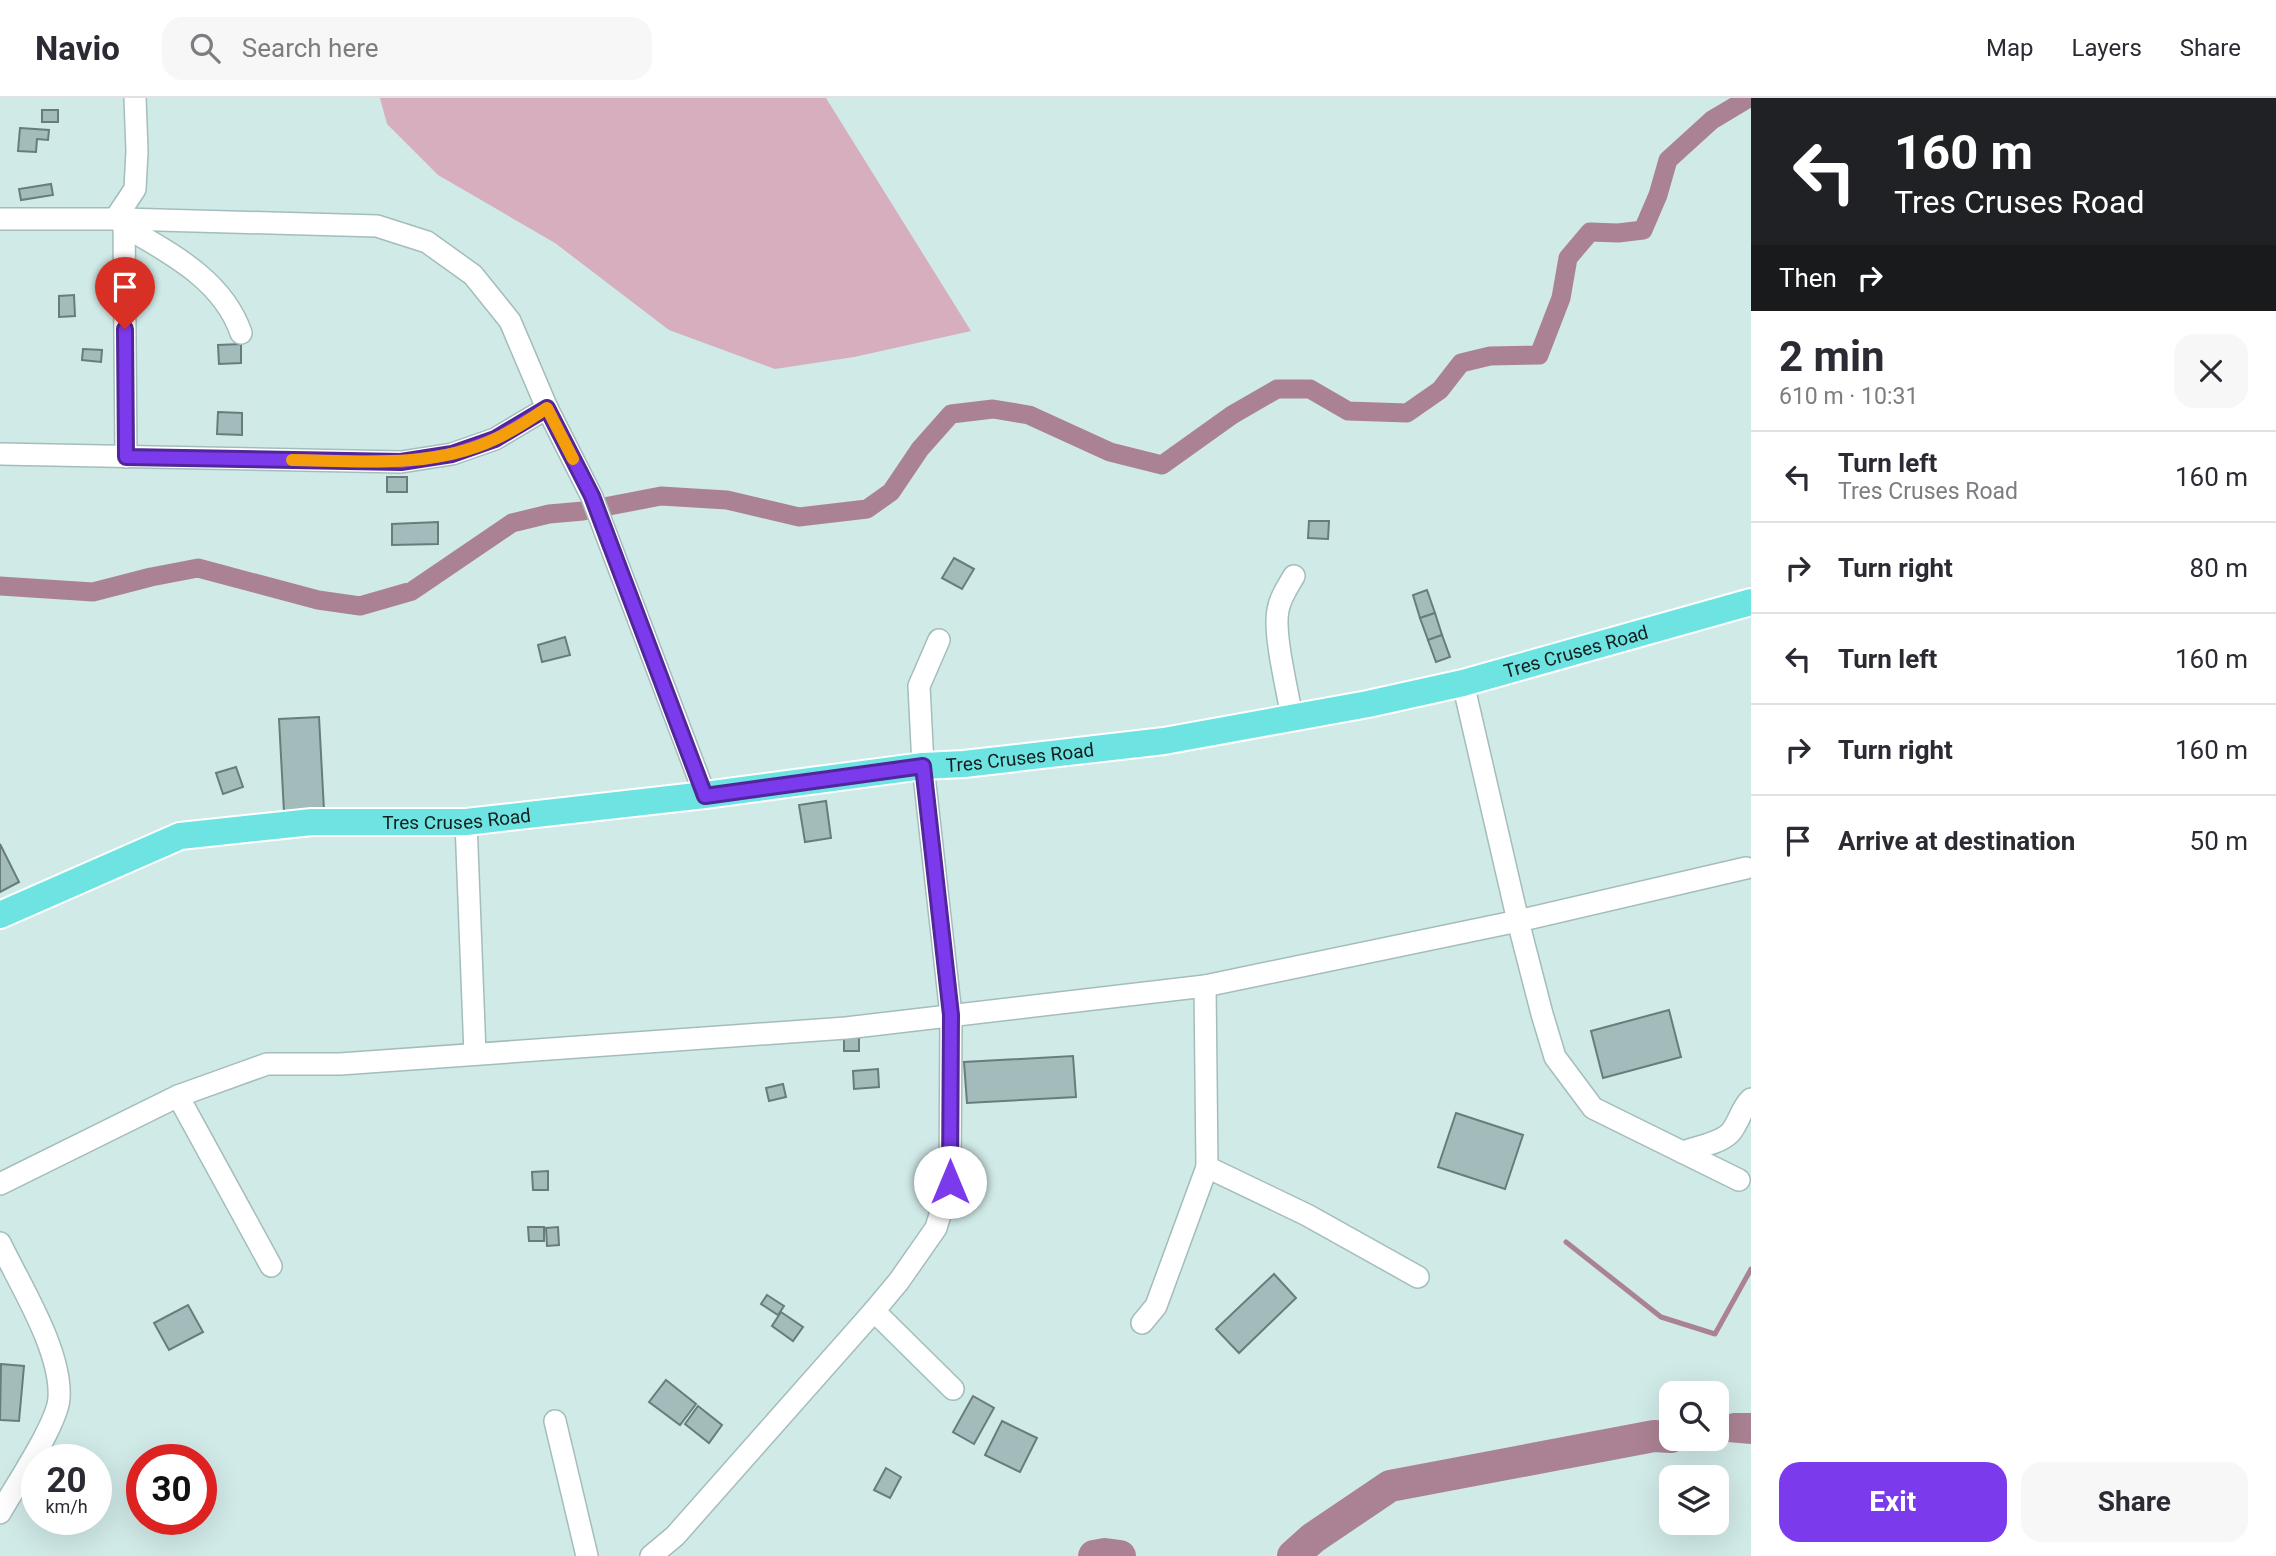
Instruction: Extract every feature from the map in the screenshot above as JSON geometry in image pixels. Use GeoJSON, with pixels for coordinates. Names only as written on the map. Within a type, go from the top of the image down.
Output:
{"type":"FeatureCollection","features":[{"type":"Feature","properties":{"kind":"main road","name":"Tres Cruses Road"},"geometry":{"type":"LineString","coordinates":[[0,915],[180,836],[312,822],[466,822],[705,796],[923,766],[964,764],[1164,741],[1463,683],[1751,602]]}},
{"type":"Feature","properties":{"kind":"street"},"geometry":{"type":"LineString","coordinates":[[126,457],[121,221],[135,189],[135,98]]}},
{"type":"Feature","properties":{"kind":"street"},"geometry":{"type":"LineString","coordinates":[[0,219],[377,226],[427,242],[473,275],[510,320],[547,408],[592,496],[705,796]]}},
{"type":"Feature","properties":{"kind":"street"},"geometry":{"type":"LineString","coordinates":[[121,221],[199,274],[227,304],[241,333]]}},
{"type":"Feature","properties":{"kind":"street"},"geometry":{"type":"LineString","coordinates":[[0,454],[401,462],[452,454],[495,439],[547,408]]}},
{"type":"Feature","properties":{"kind":"street"},"geometry":{"type":"LineString","coordinates":[[1292,718],[1277,611],[1294,576]]}},
{"type":"Feature","properties":{"kind":"street"},"geometry":{"type":"LineString","coordinates":[[651,1556],[684,1526],[874,1311],[936,1228],[950,1182],[951,1015],[923,766],[919,686],[939,640]]}},
{"type":"Feature","properties":{"kind":"street"},"geometry":{"type":"LineString","coordinates":[[1463,683],[1518,922],[1555,1057],[1593,1108],[1739,1181]]}},
{"type":"Feature","properties":{"kind":"street"},"geometry":{"type":"LineString","coordinates":[[466,822],[475,1054]]}},
{"type":"Feature","properties":{"kind":"street"},"geometry":{"type":"LineString","coordinates":[[0,1184],[178,1096],[267,1064],[340,1063],[846,1028],[1205,986],[1518,922],[1746,868]]}},
{"type":"Feature","properties":{"kind":"street"},"geometry":{"type":"LineString","coordinates":[[1142,1323],[1156,1306],[1207,1167],[1205,986]]}},
{"type":"Feature","properties":{"kind":"street"},"geometry":{"type":"LineString","coordinates":[[178,1096],[271,1266]]}},
{"type":"Feature","properties":{"kind":"street"},"geometry":{"type":"LineString","coordinates":[[1682,1152],[1705,1145],[1729,1133],[1751,1099]]}},
{"type":"Feature","properties":{"kind":"street"},"geometry":{"type":"LineString","coordinates":[[1207,1167],[1307,1215],[1418,1277]]}},
{"type":"Feature","properties":{"kind":"street"},"geometry":{"type":"LineString","coordinates":[[0,1242],[48,1341],[57,1369],[60,1400],[48,1429],[0,1513]]}},
{"type":"Feature","properties":{"kind":"street"},"geometry":{"type":"LineString","coordinates":[[874,1311],[953,1389]]}},
{"type":"Feature","properties":{"kind":"street"},"geometry":{"type":"LineString","coordinates":[[555,1421],[587,1556]]}},
{"type":"Feature","properties":{"kind":"shaded area"},"geometry":{"type":"Polygon","coordinates":[[[380,98],[826,98],[971,331],[854,357],[775,369],[669,330],[555,243],[438,175],[387,124],[380,98]]]}},
{"type":"Feature","properties":{"kind":"shaded area"},"geometry":{"type":"Polygon","coordinates":[[[1751,1413],[1751,1444],[1729,1442],[1729,1414],[1751,1413]]]}},
{"type":"Feature","properties":{"kind":"shaded area"},"geometry":{"type":"Polygon","coordinates":[[[1659,1430],[1659,1436],[1390,1486],[1590,1439],[1659,1430]]]}},
{"type":"Feature","properties":{"kind":"building"},"geometry":{"type":"Polygon","coordinates":[[[42,110],[58,110],[58,122],[42,122],[42,110]]]}},
{"type":"Feature","properties":{"kind":"building"},"geometry":{"type":"Polygon","coordinates":[[[20,128],[49,130],[48,140],[37,139],[36,152],[18,151],[20,128]]]}},
{"type":"Feature","properties":{"kind":"building"},"geometry":{"type":"Polygon","coordinates":[[[51,184],[53,195],[21,200],[19,189],[51,184]]]}},
{"type":"Feature","properties":{"kind":"building"},"geometry":{"type":"Polygon","coordinates":[[[74,295],[75,316],[59,317],[59,296],[74,295]]]}},
{"type":"Feature","properties":{"kind":"building"},"geometry":{"type":"Polygon","coordinates":[[[241,344],[241,363],[219,364],[218,345],[241,344]]]}},
{"type":"Feature","properties":{"kind":"building"},"geometry":{"type":"Polygon","coordinates":[[[83,349],[102,350],[101,362],[82,360],[83,349]]]}},
{"type":"Feature","properties":{"kind":"building"},"geometry":{"type":"Polygon","coordinates":[[[218,412],[242,413],[242,435],[217,434],[218,412]]]}},
{"type":"Feature","properties":{"kind":"building"},"geometry":{"type":"Polygon","coordinates":[[[387,477],[407,477],[407,492],[387,492],[387,477]]]}},
{"type":"Feature","properties":{"kind":"building"},"geometry":{"type":"Polygon","coordinates":[[[1309,521],[1329,521],[1328,539],[1308,538],[1309,521]]]}},
{"type":"Feature","properties":{"kind":"building"},"geometry":{"type":"Polygon","coordinates":[[[438,522],[438,544],[392,545],[392,524],[438,522]]]}},
{"type":"Feature","properties":{"kind":"building"},"geometry":{"type":"Polygon","coordinates":[[[954,558],[974,569],[962,589],[942,578],[954,558]]]}},
{"type":"Feature","properties":{"kind":"building"},"geometry":{"type":"Polygon","coordinates":[[[1427,590],[1435,613],[1420,618],[1413,595],[1427,590]]]}},
{"type":"Feature","properties":{"kind":"building"},"geometry":{"type":"Polygon","coordinates":[[[1435,613],[1442,635],[1428,640],[1420,618],[1435,613]]]}},
{"type":"Feature","properties":{"kind":"building"},"geometry":{"type":"Polygon","coordinates":[[[1442,635],[1450,657],[1436,662],[1428,640],[1442,635]]]}},
{"type":"Feature","properties":{"kind":"building"},"geometry":{"type":"Polygon","coordinates":[[[565,637],[570,655],[542,662],[538,645],[565,637]]]}},
{"type":"Feature","properties":{"kind":"building"},"geometry":{"type":"Polygon","coordinates":[[[319,717],[324,810],[284,812],[279,719],[319,717]]]}},
{"type":"Feature","properties":{"kind":"building"},"geometry":{"type":"Polygon","coordinates":[[[236,767],[243,787],[223,794],[216,773],[236,767]]]}},
{"type":"Feature","properties":{"kind":"building"},"geometry":{"type":"Polygon","coordinates":[[[826,801],[831,838],[805,842],[799,805],[826,801]]]}},
{"type":"Feature","properties":{"kind":"building"},"geometry":{"type":"Polygon","coordinates":[[[0,844],[19,882],[0,892],[0,844]]]}},
{"type":"Feature","properties":{"kind":"building"},"geometry":{"type":"Polygon","coordinates":[[[1669,1010],[1681,1057],[1603,1078],[1591,1031],[1669,1010]]]}},
{"type":"Feature","properties":{"kind":"building"},"geometry":{"type":"Polygon","coordinates":[[[844,1032],[859,1032],[859,1051],[844,1051],[844,1032]]]}},
{"type":"Feature","properties":{"kind":"building"},"geometry":{"type":"Polygon","coordinates":[[[1073,1056],[1076,1097],[967,1103],[964,1062],[1073,1056]]]}},
{"type":"Feature","properties":{"kind":"building"},"geometry":{"type":"Polygon","coordinates":[[[878,1069],[879,1087],[854,1089],[853,1071],[878,1069]]]}},
{"type":"Feature","properties":{"kind":"building"},"geometry":{"type":"Polygon","coordinates":[[[783,1084],[786,1097],[769,1101],[766,1088],[783,1084]]]}},
{"type":"Feature","properties":{"kind":"building"},"geometry":{"type":"Polygon","coordinates":[[[1456,1113],[1523,1135],[1505,1189],[1438,1167],[1456,1113]]]}},
{"type":"Feature","properties":{"kind":"building"},"geometry":{"type":"Polygon","coordinates":[[[548,1171],[548,1190],[533,1190],[532,1172],[548,1171]]]}},
{"type":"Feature","properties":{"kind":"building"},"geometry":{"type":"Polygon","coordinates":[[[528,1227],[544,1227],[544,1241],[529,1241],[528,1227]]]}},
{"type":"Feature","properties":{"kind":"building"},"geometry":{"type":"Polygon","coordinates":[[[558,1227],[559,1245],[547,1246],[546,1228],[558,1227]]]}},
{"type":"Feature","properties":{"kind":"building"},"geometry":{"type":"Polygon","coordinates":[[[1274,1274],[1296,1298],[1239,1353],[1216,1329],[1274,1274]]]}},
{"type":"Feature","properties":{"kind":"building"},"geometry":{"type":"Polygon","coordinates":[[[767,1295],[784,1306],[778,1315],[761,1304],[767,1295]]]}},
{"type":"Feature","properties":{"kind":"building"},"geometry":{"type":"Polygon","coordinates":[[[188,1305],[203,1332],[169,1350],[154,1323],[188,1305]]]}},
{"type":"Feature","properties":{"kind":"building"},"geometry":{"type":"Polygon","coordinates":[[[781,1312],[803,1327],[793,1341],[772,1326],[781,1312]]]}},
{"type":"Feature","properties":{"kind":"building"},"geometry":{"type":"Polygon","coordinates":[[[1,1364],[24,1366],[19,1421],[0,1420],[1,1364]]]}},
{"type":"Feature","properties":{"kind":"building"},"geometry":{"type":"Polygon","coordinates":[[[666,1380],[696,1404],[680,1425],[649,1402],[666,1380]]]}},
{"type":"Feature","properties":{"kind":"building"},"geometry":{"type":"Polygon","coordinates":[[[973,1396],[994,1408],[974,1444],[953,1432],[973,1396]]]}},
{"type":"Feature","properties":{"kind":"building"},"geometry":{"type":"Polygon","coordinates":[[[698,1406],[722,1425],[709,1443],[685,1424],[698,1406]]]}},
{"type":"Feature","properties":{"kind":"building"},"geometry":{"type":"Polygon","coordinates":[[[1002,1421],[1037,1438],[1020,1472],[985,1455],[1002,1421]]]}},
{"type":"Feature","properties":{"kind":"building"},"geometry":{"type":"Polygon","coordinates":[[[886,1468],[901,1477],[890,1498],[874,1490],[886,1468]]]}},
{"type":"Feature","properties":{"kind":"waterway"},"geometry":{"type":"LineString","coordinates":[[0,586],[93,592],[198,568],[318,600],[360,606],[412,591],[512,523],[549,514],[583,511],[661,496],[727,500],[799,517],[867,509],[891,492],[920,449],[951,414],[993,409],[1029,415],[1110,452],[1162,465],[1232,415],[1277,389],[1310,389],[1348,411],[1407,413],[1440,390],[1461,363],[1490,356],[1539,355],[1561,298],[1568,258],[1590,232],[1643,230],[1658,195],[1668,160],[1712,120],[1749,98]]}},
{"type":"Feature","properties":{"kind":"waterway"},"geometry":{"type":"LineString","coordinates":[[1566,1242],[1661,1317],[1715,1334],[1751,1269]]}},
{"type":"Feature","properties":{"kind":"waterway"},"geometry":{"type":"LineString","coordinates":[[1293,1556],[1313,1538],[1390,1486],[1659,1436]]}},
{"type":"Feature","properties":{"kind":"waterway"},"geometry":{"type":"LineString","coordinates":[[1094,1556],[1120,1556]]}},
{"type":"Feature","properties":{"kind":"slow traffic"},"geometry":{"type":"LineString","coordinates":[[292,460],[401,462],[452,454],[495,439],[547,408],[573,459]]}},
{"type":"Feature","properties":{"kind":"route"},"geometry":{"type":"LineString","coordinates":[[125,329],[126,457],[401,462],[452,454],[495,439],[547,408],[592,496],[705,796],[923,766],[951,1015],[950,1182]]}}]}
